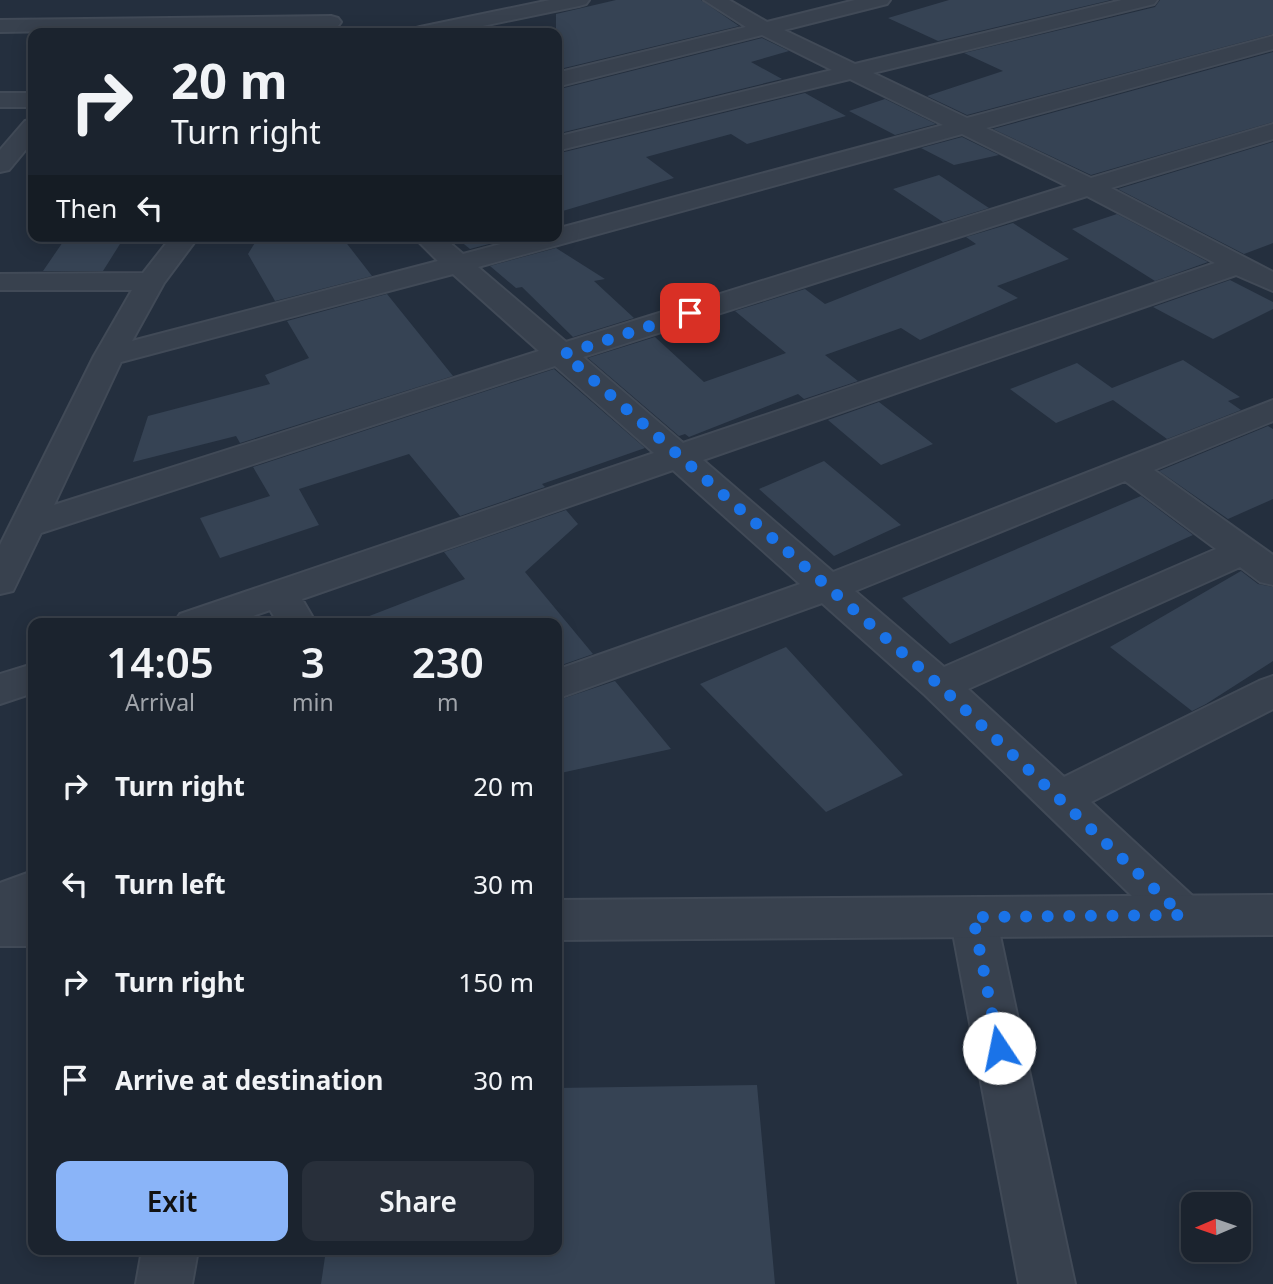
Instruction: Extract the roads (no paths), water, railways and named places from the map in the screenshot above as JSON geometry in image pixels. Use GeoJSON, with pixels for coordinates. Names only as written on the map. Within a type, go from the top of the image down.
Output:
{"type":"FeatureCollection","features":[{"type":"Feature","properties":{"kind":"street"},"geometry":{"type":"LineString","coordinates":[[0,26],[328,28],[339,0]]}},
{"type":"Feature","properties":{"kind":"street"},"geometry":{"type":"LineString","coordinates":[[445,28],[579,0]]}},
{"type":"Feature","properties":{"kind":"street"},"geometry":{"type":"LineString","coordinates":[[714,0],[765,29],[854,70],[1259,272]]}},
{"type":"Feature","properties":{"kind":"street"},"geometry":{"type":"LineString","coordinates":[[562,79],[880,0]]}},
{"type":"Feature","properties":{"kind":"street"},"geometry":{"type":"LineString","coordinates":[[562,143],[1147,0]]}},
{"type":"Feature","properties":{"kind":"street"},"geometry":{"type":"LineString","coordinates":[[562,236],[960,125],[1273,42]]}},
{"type":"Feature","properties":{"kind":"street"},"geometry":{"type":"LineString","coordinates":[[0,100],[28,100]]}},
{"type":"Feature","properties":{"kind":"street"},"geometry":{"type":"LineString","coordinates":[[26,526],[1087,186],[1273,131]]}},
{"type":"Feature","properties":{"kind":"street"},"geometry":{"type":"LineString","coordinates":[[7,169],[28,134]]}},
{"type":"Feature","properties":{"kind":"street"},"geometry":{"type":"LineString","coordinates":[[0,582],[109,356],[151,281],[181,242]]}},
{"type":"Feature","properties":{"kind":"street"},"geometry":{"type":"LineString","coordinates":[[433,242],[830,587],[939,685],[1182,915]]}},
{"type":"Feature","properties":{"kind":"street"},"geometry":{"type":"LineString","coordinates":[[109,356],[541,242]]}},
{"type":"Feature","properties":{"kind":"street"},"geometry":{"type":"LineString","coordinates":[[225,618],[288,608],[680,456],[1259,272]]}},
{"type":"Feature","properties":{"kind":"street"},"geometry":{"type":"LineString","coordinates":[[0,282],[151,281]]}},
{"type":"Feature","properties":{"kind":"street"},"geometry":{"type":"LineString","coordinates":[[562,683],[830,587],[1271,413]]}},
{"type":"Feature","properties":{"kind":"street"},"geometry":{"type":"LineString","coordinates":[[1129,468],[1273,573]]}},
{"type":"Feature","properties":{"kind":"street"},"geometry":{"type":"LineString","coordinates":[[939,685],[1243,551]]}},
{"type":"Feature","properties":{"kind":"street"},"geometry":{"type":"LineString","coordinates":[[0,689],[28,680]]}},
{"type":"Feature","properties":{"kind":"street"},"geometry":{"type":"LineString","coordinates":[[1059,799],[1273,691]]}},
{"type":"Feature","properties":{"kind":"street"},"geometry":{"type":"LineString","coordinates":[[0,903],[28,892]]}},
{"type":"Feature","properties":{"kind":"street"},"geometry":{"type":"LineString","coordinates":[[562,920],[1273,915]]}},
{"type":"Feature","properties":{"kind":"street"},"geometry":{"type":"LineString","coordinates":[[973,917],[1047,1284]]}},
{"type":"Feature","properties":{"kind":"street"},"geometry":{"type":"LineString","coordinates":[[0,926],[28,926]]}},
{"type":"Feature","properties":{"kind":"street"},"geometry":{"type":"LineString","coordinates":[[164,1284],[169,1255]]}}]}
